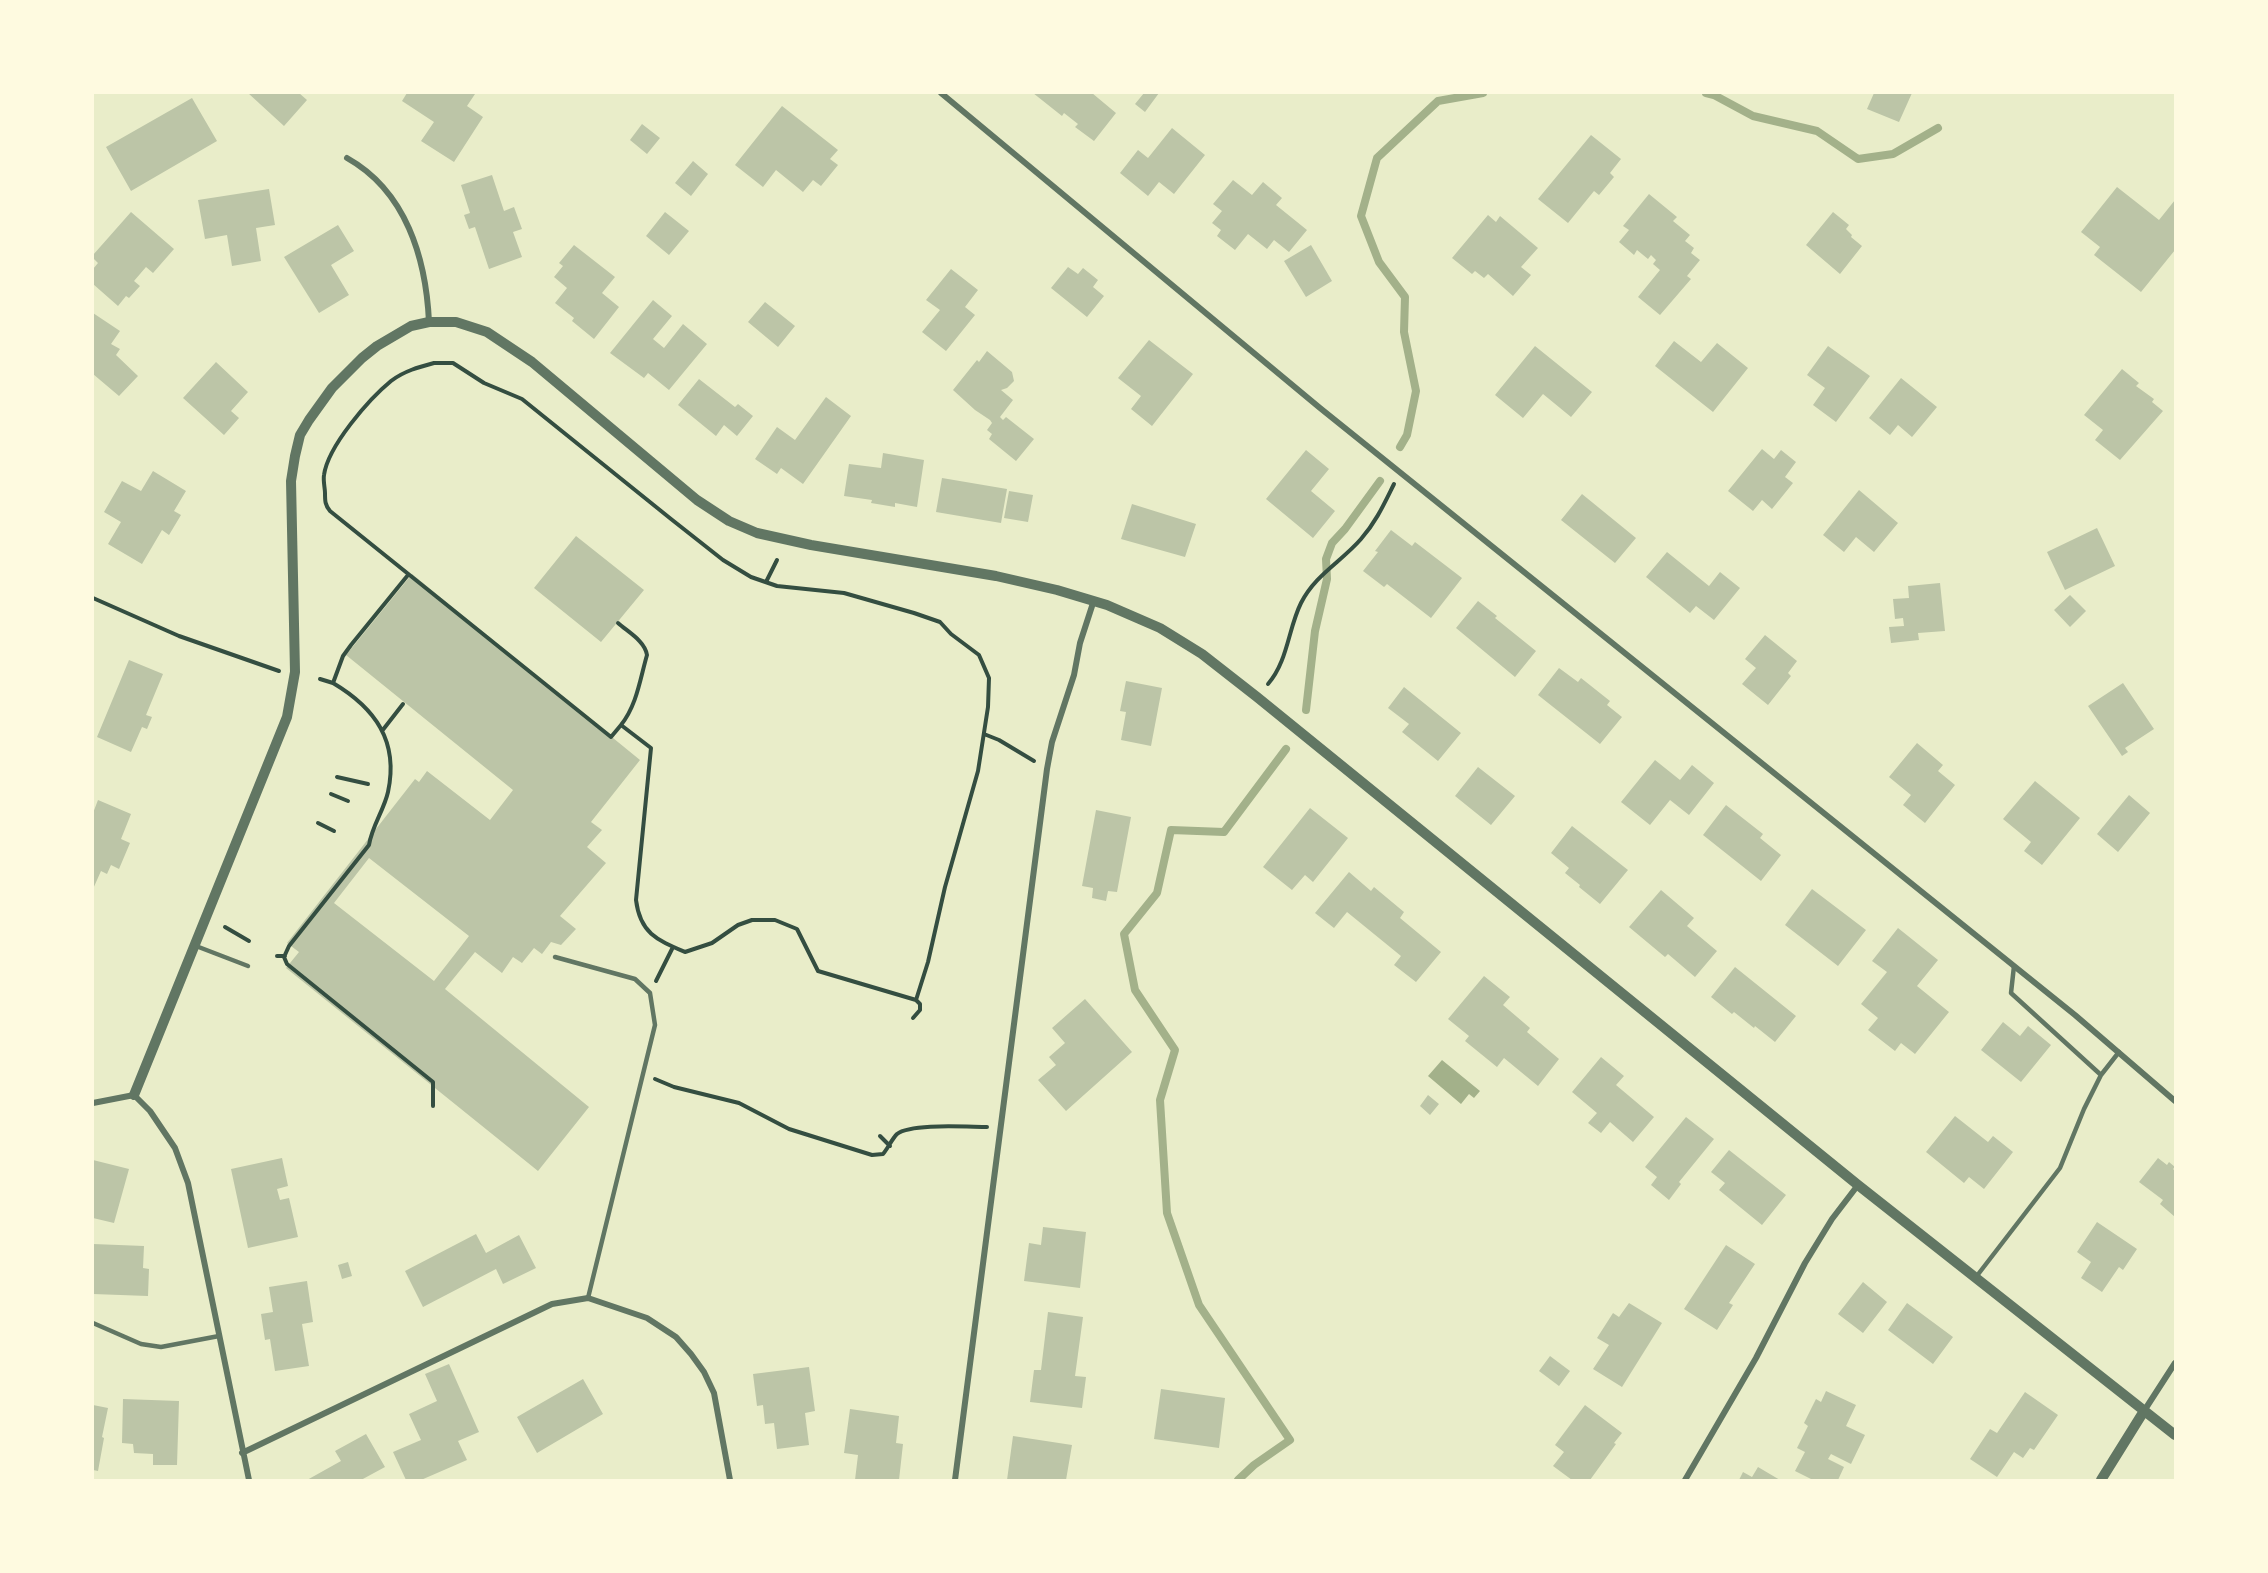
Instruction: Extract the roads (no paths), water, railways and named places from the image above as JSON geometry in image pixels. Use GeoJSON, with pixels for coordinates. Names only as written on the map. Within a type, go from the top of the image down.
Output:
{"type":"FeatureCollection","features":[{"type":"Feature","properties":{"kind":"street"},"geometry":{"type":"LineString","coordinates":[[941,93],[1400,472],[2014,966],[2175,1101]]}},
{"type":"Feature","properties":{"kind":"street"},"geometry":{"type":"LineString","coordinates":[[346,158],[362,167],[383,188],[401,212],[423,264],[428,293],[429,322]]}},
{"type":"Feature","properties":{"kind":"street"},"geometry":{"type":"LineString","coordinates":[[134,1095],[278,741],[292,694],[295,663],[291,481],[294,456],[300,435],[332,388],[376,346],[411,326],[429,322],[456,322],[496,337],[566,388],[697,500],[729,521],[757,533],[812,545],[996,576],[1094,600],[1160,628],[1202,654],[1431,836],[1858,1185],[2175,1435]]}},
{"type":"Feature","properties":{"kind":"street"},"geometry":{"type":"LineString","coordinates":[[955,1480],[1047,769],[1052,742],[1074,675],[1082,636],[1094,600]]}},
{"type":"Feature","properties":{"kind":"street"},"geometry":{"type":"LineString","coordinates":[[93,1102],[134,1095]]}},
{"type":"Feature","properties":{"kind":"street"},"geometry":{"type":"LineString","coordinates":[[134,1095],[163,1130],[182,1163],[195,1214],[249,1480]]}},
{"type":"Feature","properties":{"kind":"street"},"geometry":{"type":"LineString","coordinates":[[1685,1480],[1756,1358],[1804,1263],[1858,1185]]}},
{"type":"Feature","properties":{"kind":"street"},"geometry":{"type":"LineString","coordinates":[[242,1453],[552,1304],[588,1298],[647,1318],[676,1337],[691,1354],[704,1372],[714,1393],[730,1480]]}},
{"type":"Feature","properties":{"kind":"street"},"geometry":{"type":"LineString","coordinates":[[2101,1480],[2175,1363]]}},
{"type":"Feature","properties":{"kind":"lane"},"geometry":{"type":"LineString","coordinates":[[196,946],[248,966]]}},
{"type":"Feature","properties":{"kind":"lane"},"geometry":{"type":"LineString","coordinates":[[555,957],[635,979],[650,993],[655,1025],[588,1298]]}},
{"type":"Feature","properties":{"kind":"lane"},"geometry":{"type":"LineString","coordinates":[[2014,966],[2011,993],[2101,1075]]}},
{"type":"Feature","properties":{"kind":"lane"},"geometry":{"type":"LineString","coordinates":[[1976,1277],[2060,1168],[2084,1109],[2101,1075],[2119,1052]]}},
{"type":"Feature","properties":{"kind":"lane"},"geometry":{"type":"LineString","coordinates":[[93,1323],[141,1344],[161,1347],[219,1336]]}},
{"type":"Feature","properties":{"kind":"waterway"},"geometry":{"type":"LineString","coordinates":[[1400,447],[1407,435],[1416,391],[1404,332],[1405,297],[1379,262],[1361,216],[1377,158],[1438,101],[1483,93]]}},
{"type":"Feature","properties":{"kind":"waterway"},"geometry":{"type":"LineString","coordinates":[[1706,93],[1753,116],[1817,131],[1858,159],[1893,154],[1938,128]]}},
{"type":"Feature","properties":{"kind":"waterway"},"geometry":{"type":"LineString","coordinates":[[1306,710],[1315,631],[1327,579],[1326,559],[1332,543],[1380,481]]}},
{"type":"Feature","properties":{"kind":"waterway"},"geometry":{"type":"LineString","coordinates":[[1238,1480],[1254,1465],[1290,1440],[1199,1305],[1167,1213],[1160,1100],[1175,1050],[1135,990],[1124,934],[1157,893],[1171,830],[1224,832],[1286,749]]}}]}
